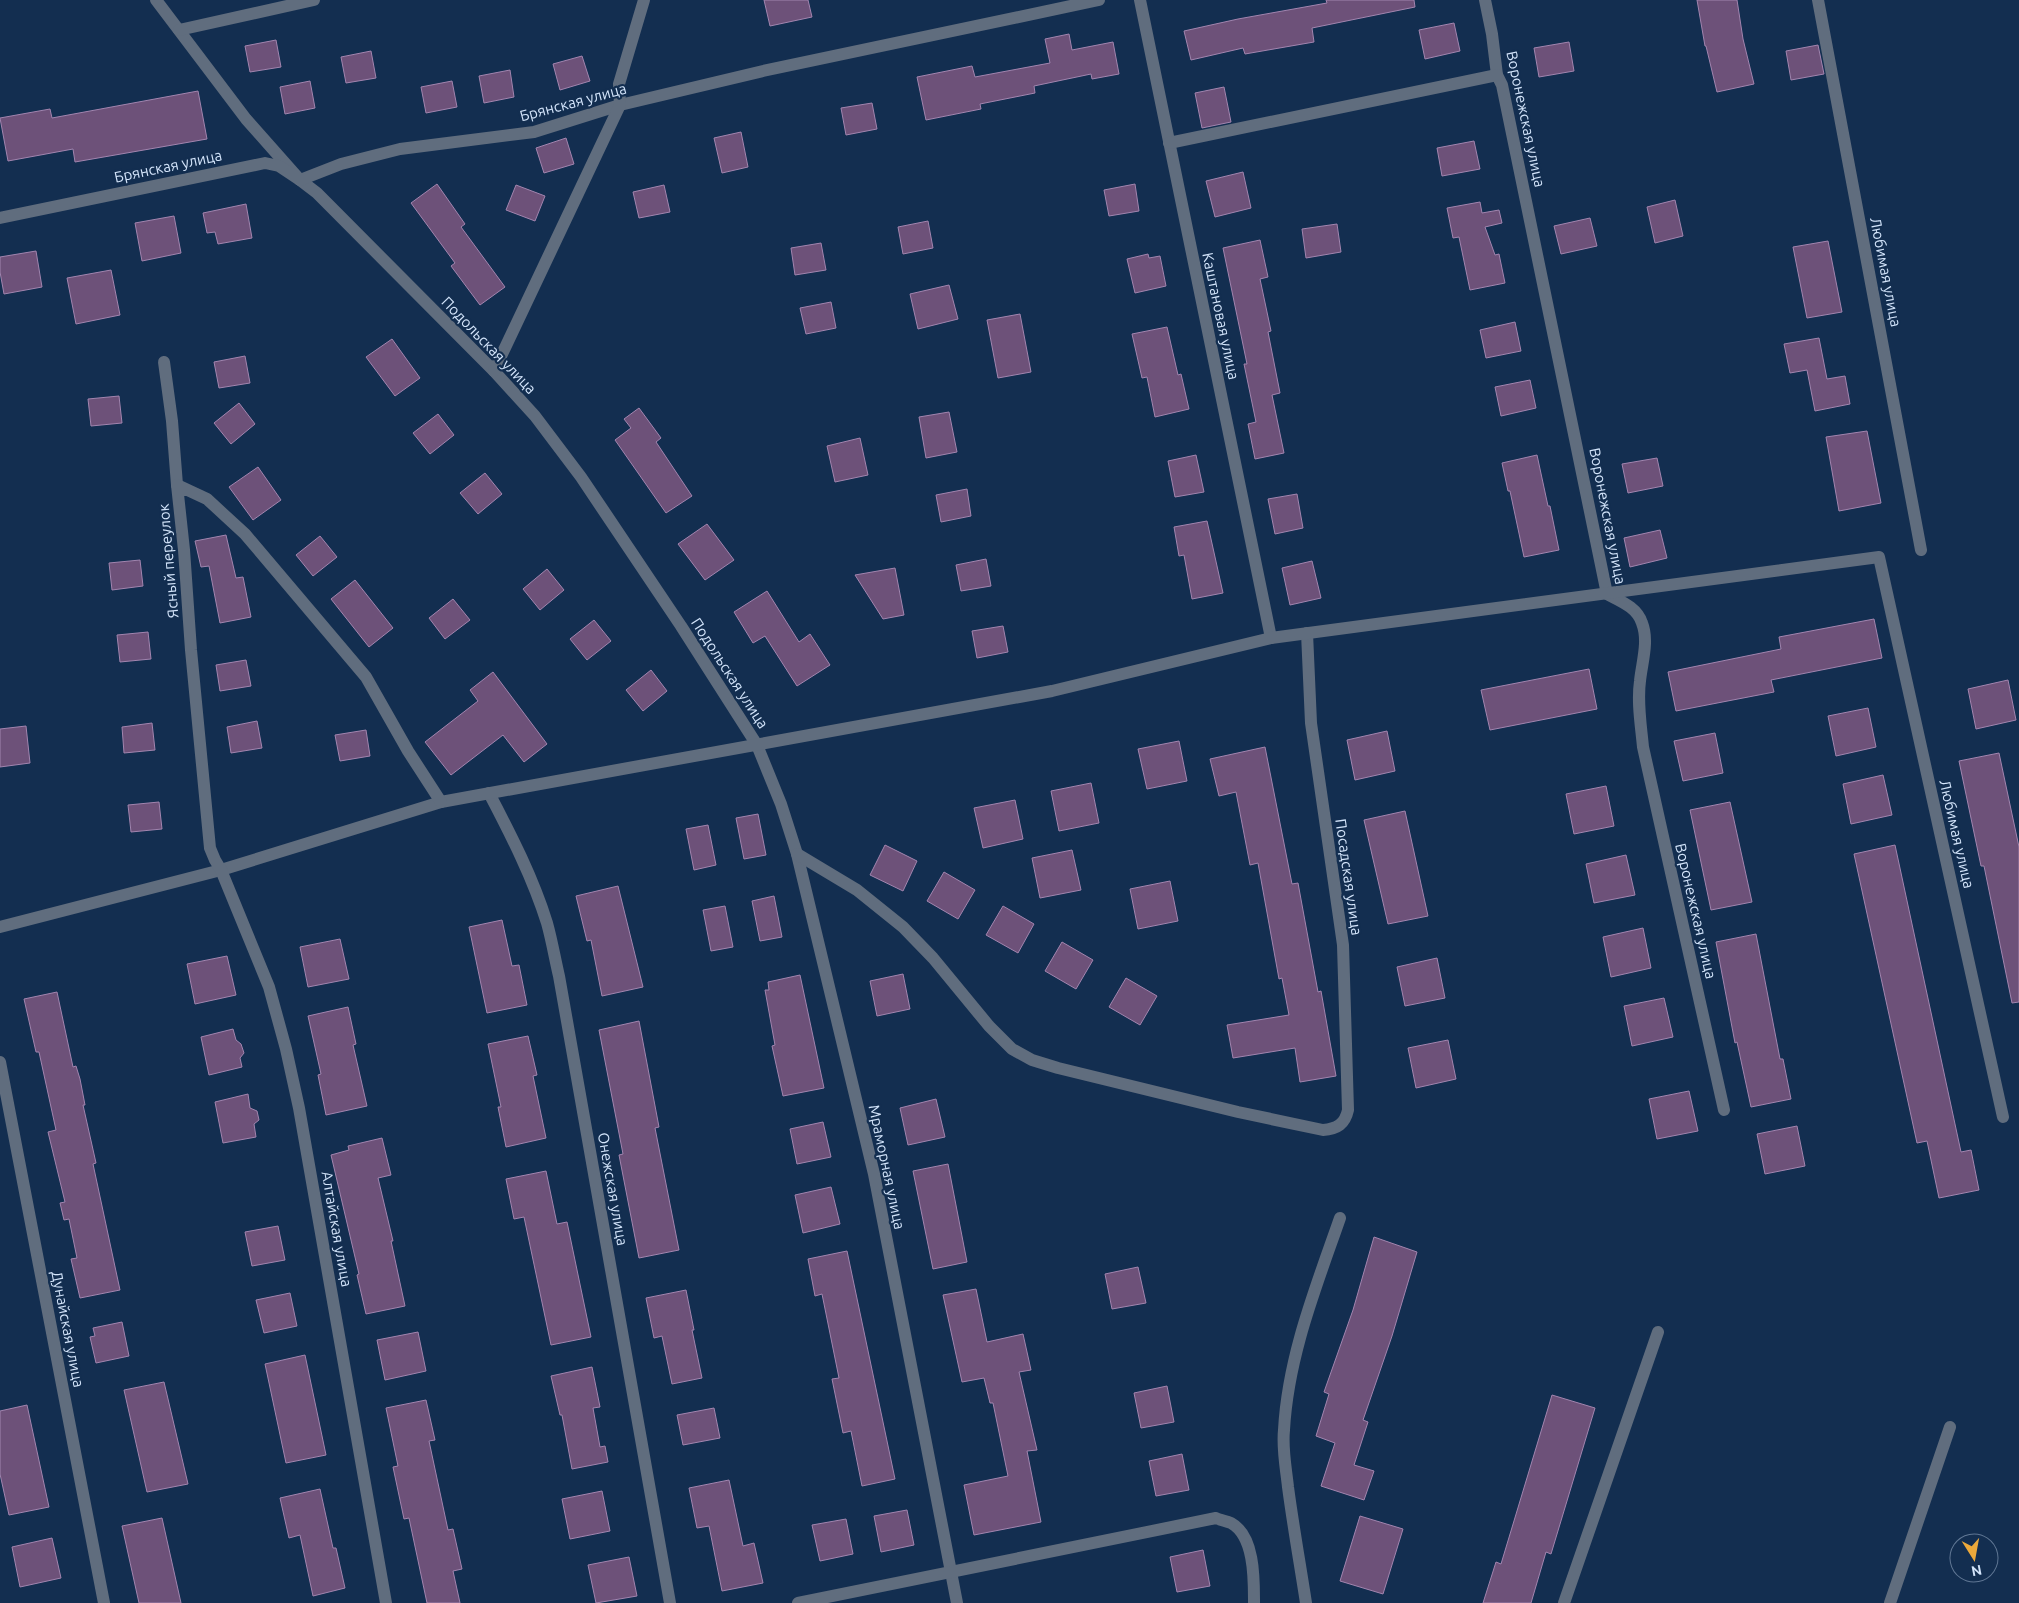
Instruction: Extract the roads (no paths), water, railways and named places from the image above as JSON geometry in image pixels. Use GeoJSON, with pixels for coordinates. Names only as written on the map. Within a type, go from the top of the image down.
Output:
{"type":"FeatureCollection","features":[{"type":"Feature","properties":{"kind":"street","name":"Подольская улица"},"geometry":{"type":"LineString","coordinates":[[156,0],[246,119],[300,180],[317,193],[494,371],[534,416],[581,477],[681,626],[756,745]]}},
{"type":"Feature","properties":{"kind":"street"},"geometry":{"type":"LineString","coordinates":[[179,30],[314,0]]}},
{"type":"Feature","properties":{"kind":"street"},"geometry":{"type":"LineString","coordinates":[[494,371],[620,105],[619,84],[644,0]]}},
{"type":"Feature","properties":{"kind":"street","name":"Брянская улица"},"geometry":{"type":"LineString","coordinates":[[0,218],[265,163],[279,166],[300,180],[341,164],[400,149],[534,132],[620,105],[763,72],[1099,0]]}},
{"type":"Feature","properties":{"kind":"street","name":"Каштановая улица"},"geometry":{"type":"LineString","coordinates":[[1140,0],[1271,638]]}},
{"type":"Feature","properties":{"kind":"street","name":"Воронежская улица"},"geometry":{"type":"LineString","coordinates":[[1485,0],[1492,34],[1497,75],[1502,85],[1533,228],[1607,594],[1634,610],[1642,622],[1644,656],[1639,682],[1639,698],[1643,747],[1724,1110]]}},
{"type":"Feature","properties":{"kind":"street","name":"Любимая улица"},"geometry":{"type":"LineString","coordinates":[[1818,0],[1922,550]]}},
{"type":"Feature","properties":{"kind":"street"},"geometry":{"type":"LineString","coordinates":[[1169,143],[1497,75]]}},
{"type":"Feature","properties":{"kind":"street"},"geometry":{"type":"LineString","coordinates":[[164,362],[172,421],[177,485]]}},
{"type":"Feature","properties":{"kind":"street","name":"Ясный переулок"},"geometry":{"type":"LineString","coordinates":[[177,485],[207,499],[246,534],[366,677],[408,751],[441,802]]}},
{"type":"Feature","properties":{"kind":"street","name":"Ясный переулок"},"geometry":{"type":"LineString","coordinates":[[177,485],[210,848],[221,870]]}},
{"type":"Feature","properties":{"kind":"street","name":"Любимая улица"},"geometry":{"type":"LineString","coordinates":[[1607,594],[1879,558],[2004,1117]]}},
{"type":"Feature","properties":{"kind":"street"},"geometry":{"type":"LineString","coordinates":[[0,927],[221,870],[441,802],[489,792],[1052,691],[1271,638],[1607,594]]}},
{"type":"Feature","properties":{"kind":"street","name":"Посадская улица"},"geometry":{"type":"LineString","coordinates":[[797,854],[857,890],[903,926],[933,958],[989,1026],[1012,1048],[1032,1060],[1238,1112],[1323,1130],[1332,1129],[1341,1125],[1346,1119],[1348,1110],[1343,945],[1311,722],[1307,634]]}},
{"type":"Feature","properties":{"kind":"street","name":"Мраморная улица"},"geometry":{"type":"LineString","coordinates":[[756,745],[782,804],[797,854],[874,1174],[957,1603]]}},
{"type":"Feature","properties":{"kind":"street","name":"Онежская улица"},"geometry":{"type":"LineString","coordinates":[[489,792],[518,850],[535,890],[547,924],[559,976],[670,1603]]}},
{"type":"Feature","properties":{"kind":"street","name":"Алтайская улица"},"geometry":{"type":"LineString","coordinates":[[221,870],[269,986],[300,1108],[386,1603]]}},
{"type":"Feature","properties":{"kind":"street","name":"Дунайская улица"},"geometry":{"type":"LineString","coordinates":[[0,1062],[104,1603]]}},
{"type":"Feature","properties":{"kind":"street"},"geometry":{"type":"LineString","coordinates":[[1306,1603],[1288,1487],[1284,1452],[1284,1430],[1290,1377],[1304,1323],[1340,1218]]}},
{"type":"Feature","properties":{"kind":"street"},"geometry":{"type":"LineString","coordinates":[[1564,1603],[1658,1332]]}},
{"type":"Feature","properties":{"kind":"street"},"geometry":{"type":"LineString","coordinates":[[1890,1603],[1950,1427]]}},
{"type":"Feature","properties":{"kind":"street"},"geometry":{"type":"LineString","coordinates":[[798,1603],[1216,1518],[1232,1524],[1242,1534],[1250,1551],[1254,1575],[1254,1603]]}}]}
